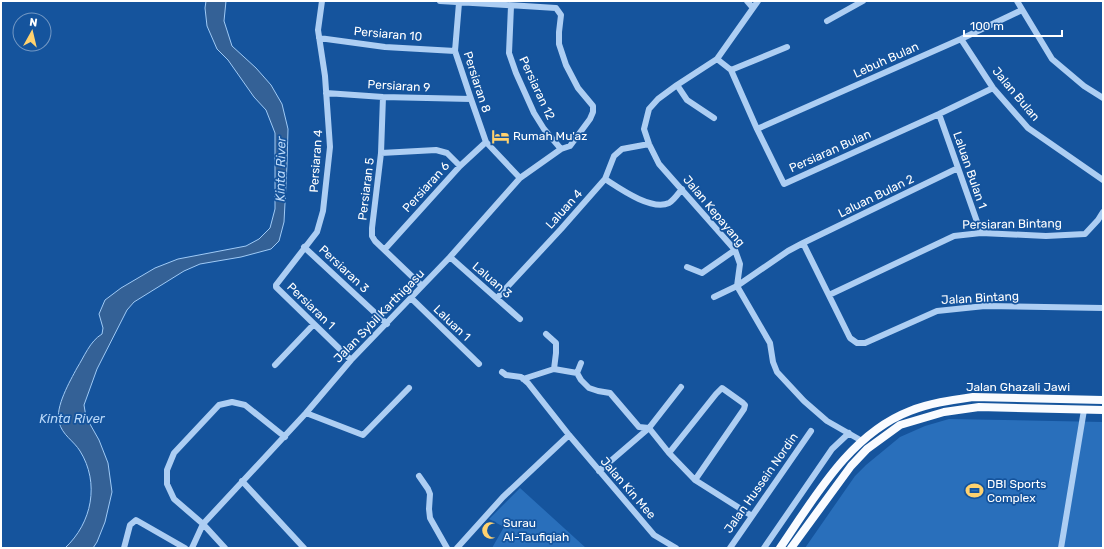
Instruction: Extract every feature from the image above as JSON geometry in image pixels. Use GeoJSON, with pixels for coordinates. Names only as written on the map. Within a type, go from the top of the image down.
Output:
{"type":"FeatureCollection","features":[{"type":"Feature","properties":{"kind":"main road","name":"Jalan Ghazali Jawi"},"geometry":{"type":"LineString","coordinates":[[780,548],[831,474],[862,441],[889,422],[910,411],[947,401],[973,398],[1103,400]]}},
{"type":"Feature","properties":{"kind":"main road"},"geometry":{"type":"LineString","coordinates":[[1060,399],[1062,402],[1081,404],[1084,410],[1090,404],[1103,403]]}},
{"type":"Feature","properties":{"kind":"main road","name":"Jalan Ghazali Jawi"},"geometry":{"type":"LineString","coordinates":[[791,548],[851,466],[868,449],[900,425],[944,412],[980,407],[1103,410]]}},
{"type":"Feature","properties":{"kind":"main road"},"geometry":{"type":"LineString","coordinates":[[862,441],[869,441],[890,428],[900,425]]}},
{"type":"Feature","properties":{"kind":"street","name":"Persiaran 4"},"geometry":{"type":"LineString","coordinates":[[276,284],[317,232],[322,211],[330,147],[326,93],[318,30],[322,1]]}},
{"type":"Feature","properties":{"kind":"street"},"geometry":{"type":"LineString","coordinates":[[440,1],[510,6]]}},
{"type":"Feature","properties":{"kind":"street"},"geometry":{"type":"LineString","coordinates":[[747,1],[753,8]]}},
{"type":"Feature","properties":{"kind":"street","name":"Jalan Kepayang"},"geometry":{"type":"LineString","coordinates":[[737,286],[740,264],[735,250],[659,164],[649,144],[644,129],[649,109],[658,99],[717,58],[758,1]]}},
{"type":"Feature","properties":{"kind":"street"},"geometry":{"type":"LineString","coordinates":[[827,21],[864,1]]}},
{"type":"Feature","properties":{"kind":"street"},"geometry":{"type":"LineString","coordinates":[[1017,1],[1052,59],[1084,86],[1103,98]]}},
{"type":"Feature","properties":{"kind":"street","name":"Persiaran 8"},"geometry":{"type":"LineString","coordinates":[[459,3],[455,51],[470,100],[486,142],[520,178]]}},
{"type":"Feature","properties":{"kind":"street","name":"Jalan Sybil Karthigasu"},"geometry":{"type":"LineString","coordinates":[[192,548],[203,524],[306,413],[351,360],[450,257],[520,178],[561,149],[570,146],[590,119],[593,112],[593,106],[578,88],[566,65],[559,44],[561,15],[559,10],[556,8],[510,6]]}},
{"type":"Feature","properties":{"kind":"street","name":"Persiaran 12"},"geometry":{"type":"LineString","coordinates":[[510,6],[509,53],[511,60],[534,113],[544,129],[561,149]]}},
{"type":"Feature","properties":{"kind":"street","name":"Lebuh Bulan"},"geometry":{"type":"LineString","coordinates":[[757,129],[1022,10]]}},
{"type":"Feature","properties":{"kind":"street","name":"Persiaran 10"},"geometry":{"type":"LineString","coordinates":[[320,38],[385,46],[455,51]]}},
{"type":"Feature","properties":{"kind":"street","name":"Jalan Bulan"},"geometry":{"type":"LineString","coordinates":[[961,38],[993,88],[1028,128],[1103,180]]}},
{"type":"Feature","properties":{"kind":"street"},"geometry":{"type":"LineString","coordinates":[[731,70],[787,47]]}},
{"type":"Feature","properties":{"kind":"street","name":"Persiaran Bulan"},"geometry":{"type":"LineString","coordinates":[[717,58],[731,70],[757,129],[784,184],[993,88]]}},
{"type":"Feature","properties":{"kind":"street"},"geometry":{"type":"LineString","coordinates":[[677,85],[687,100],[714,118]]}},
{"type":"Feature","properties":{"kind":"street","name":"Persiaran 9"},"geometry":{"type":"LineString","coordinates":[[326,93],[382,97],[470,100]]}},
{"type":"Feature","properties":{"kind":"street","name":"Persiaran 5"},"geometry":{"type":"LineString","coordinates":[[382,97],[381,153],[372,236],[375,241],[422,286]]}},
{"type":"Feature","properties":{"kind":"street","name":"Laluan Bulan 1"},"geometry":{"type":"LineString","coordinates":[[939,114],[981,233]]}},
{"type":"Feature","properties":{"kind":"street","name":"Persiaran 6"},"geometry":{"type":"LineString","coordinates":[[385,249],[460,166],[486,142]]}},
{"type":"Feature","properties":{"kind":"street","name":"Laluan 4"},"geometry":{"type":"LineString","coordinates":[[496,298],[561,229],[605,179],[614,156],[622,149],[649,144]]}},
{"type":"Feature","properties":{"kind":"street"},"geometry":{"type":"LineString","coordinates":[[381,153],[436,150],[447,153],[460,166]]}},
{"type":"Feature","properties":{"kind":"street","name":"Laluan Bulan 2"},"geometry":{"type":"LineString","coordinates":[[714,297],[737,286],[788,251],[803,243],[958,168]]}},
{"type":"Feature","properties":{"kind":"street"},"geometry":{"type":"LineString","coordinates":[[605,179],[648,203],[661,205],[671,202],[682,189]]}},
{"type":"Feature","properties":{"kind":"street","name":"Persiaran Bintang"},"geometry":{"type":"LineString","coordinates":[[829,295],[954,236],[981,233],[1046,236],[1085,234],[1103,212]]}},
{"type":"Feature","properties":{"kind":"street"},"geometry":{"type":"LineString","coordinates":[[803,243],[829,295]]}},
{"type":"Feature","properties":{"kind":"street","name":"Persiaran 3"},"geometry":{"type":"LineString","coordinates":[[304,247],[387,324]]}},
{"type":"Feature","properties":{"kind":"street"},"geometry":{"type":"LineString","coordinates":[[687,267],[702,273],[735,250]]}},
{"type":"Feature","properties":{"kind":"street","name":"Laluan 3"},"geometry":{"type":"LineString","coordinates":[[450,257],[520,319]]}},
{"type":"Feature","properties":{"kind":"street","name":"Persiaran 1"},"geometry":{"type":"LineString","coordinates":[[276,284],[276,287],[351,360]]}},
{"type":"Feature","properties":{"kind":"street"},"geometry":{"type":"LineString","coordinates":[[737,286],[770,343],[773,362],[777,372],[804,402],[827,421],[862,441]]}},
{"type":"Feature","properties":{"kind":"street","name":"Jalan Bintang"},"geometry":{"type":"LineString","coordinates":[[829,295],[850,338],[857,343],[865,343],[937,311],[985,306],[1103,308]]}},
{"type":"Feature","properties":{"kind":"street","name":"Laluan 1"},"geometry":{"type":"LineString","coordinates":[[411,298],[479,364]]}},
{"type":"Feature","properties":{"kind":"street"},"geometry":{"type":"LineString","coordinates":[[275,365],[314,324]]}},
{"type":"Feature","properties":{"kind":"street"},"geometry":{"type":"LineString","coordinates":[[546,334],[556,343],[554,369]]}},
{"type":"Feature","properties":{"kind":"street"},"geometry":{"type":"LineString","coordinates":[[577,373],[581,363]]}},
{"type":"Feature","properties":{"kind":"street"},"geometry":{"type":"LineString","coordinates":[[502,372],[506,375],[521,377],[523,379],[554,369],[577,373]]}},
{"type":"Feature","properties":{"kind":"street"},"geometry":{"type":"LineString","coordinates":[[577,373],[581,380],[590,388],[610,393],[639,427],[649,428],[669,453],[695,480],[752,516]]}},
{"type":"Feature","properties":{"kind":"street","name":"Jalan Kin Mee"},"geometry":{"type":"LineString","coordinates":[[523,379],[528,383],[569,435],[654,535],[668,546],[676,548]]}},
{"type":"Feature","properties":{"kind":"street"},"geometry":{"type":"LineString","coordinates":[[599,471],[649,428],[681,387]]}},
{"type":"Feature","properties":{"kind":"street"},"geometry":{"type":"LineString","coordinates":[[306,413],[363,435],[409,388]]}},
{"type":"Feature","properties":{"kind":"street"},"geometry":{"type":"LineString","coordinates":[[669,453],[722,388],[745,405],[744,409],[695,480]]}},
{"type":"Feature","properties":{"kind":"street"},"geometry":{"type":"LineString","coordinates":[[225,548],[203,524],[174,499],[167,484],[167,470],[174,453],[219,405],[232,402],[245,406],[285,436]]}},
{"type":"Feature","properties":{"kind":"street"},"geometry":{"type":"LineString","coordinates":[[1061,548],[1084,410]]}},
{"type":"Feature","properties":{"kind":"street","name":"Jalan Hussein Nordin"},"geometry":{"type":"LineString","coordinates":[[730,548],[811,431]]}},
{"type":"Feature","properties":{"kind":"street"},"geometry":{"type":"LineString","coordinates":[[764,548],[832,449],[849,433]]}},
{"type":"Feature","properties":{"kind":"street"},"geometry":{"type":"LineString","coordinates":[[457,548],[504,497],[569,435]]}},
{"type":"Feature","properties":{"kind":"street"},"geometry":{"type":"LineString","coordinates":[[419,476],[430,494],[428,509],[430,518],[447,548]]}},
{"type":"Feature","properties":{"kind":"street"},"geometry":{"type":"LineString","coordinates":[[242,482],[304,548]]}},
{"type":"Feature","properties":{"kind":"street"},"geometry":{"type":"LineString","coordinates":[[124,548],[130,525],[136,520],[185,548]]}},
{"type":"Feature","properties":{"kind":"shaded area","name":"DBI Sports Complex"},"geometry":{"type":"Polygon","coordinates":[[[949,419],[1103,422],[1103,548],[805,548],[855,476],[866,465],[900,437],[925,426],[949,419]]]}},
{"type":"Feature","properties":{"kind":"shaded area"},"geometry":{"type":"Polygon","coordinates":[[[520,488],[586,548],[492,548],[504,527],[489,519],[520,488]]]}},
{"type":"Feature","properties":{"kind":"water","name":"Kinta River"},"geometry":{"type":"Polygon","coordinates":[[[206,1],[226,1],[224,21],[232,46],[256,68],[271,85],[282,104],[288,129],[284,222],[279,241],[271,249],[241,257],[200,264],[184,271],[134,302],[127,310],[97,369],[84,405],[86,417],[99,440],[108,463],[112,492],[105,522],[93,548],[65,548],[82,527],[87,515],[91,489],[90,476],[86,463],[80,451],[65,434],[61,427],[58,416],[59,409],[74,373],[91,345],[102,334],[103,328],[99,314],[105,300],[121,288],[155,268],[178,259],[246,246],[259,239],[270,228],[275,209],[275,133],[266,110],[254,97],[228,60],[217,49],[207,26],[205,8],[206,1]]]}},
{"type":"Feature","properties":{"kind":"place","name":"Rumah Mu'az"},"geometry":{"type":"Point","coordinates":[500,136]}},
{"type":"Feature","properties":{"kind":"place","name":"DBI Sports Complex"},"geometry":{"type":"Point","coordinates":[974,491]}},
{"type":"Feature","properties":{"kind":"place","name":"Surau Al-Taufiqiah"},"geometry":{"type":"Point","coordinates":[490,530]}}]}
